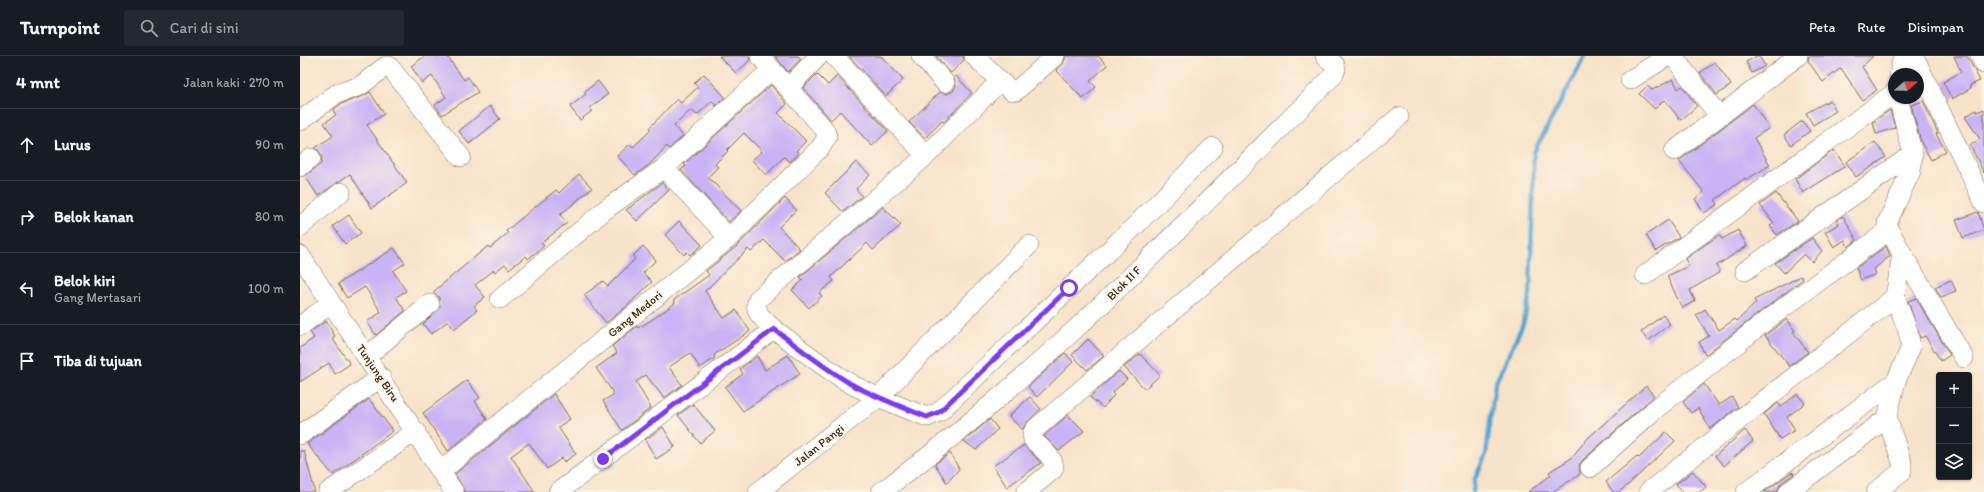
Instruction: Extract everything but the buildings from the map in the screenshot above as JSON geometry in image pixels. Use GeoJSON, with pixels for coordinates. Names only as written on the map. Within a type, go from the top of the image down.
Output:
{"type":"FeatureCollection","features":[{"type":"Feature","properties":{"kind":"street"},"geometry":{"type":"LineString","coordinates":[[500,299],[606,210],[664,168],[766,63],[789,87],[820,56]]}},
{"type":"Feature","properties":{"kind":"street"},"geometry":{"type":"LineString","coordinates":[[834,56],[926,156]]}},
{"type":"Feature","properties":{"kind":"street"},"geometry":{"type":"LineString","coordinates":[[921,56],[945,83]]}},
{"type":"Feature","properties":{"kind":"street"},"geometry":{"type":"LineString","coordinates":[[974,56],[1012,91],[1016,91],[1055,56]]}},
{"type":"Feature","properties":{"kind":"street","name":"Blok II F"},"geometry":{"type":"LineString","coordinates":[[881,492],[932,454],[1086,320],[1333,76],[1336,69],[1335,65],[1325,56]]}},
{"type":"Feature","properties":{"kind":"street"},"geometry":{"type":"LineString","coordinates":[[1630,80],[1668,56]]}},
{"type":"Feature","properties":{"kind":"street"},"geometry":{"type":"LineString","coordinates":[[1673,56],[1719,116]]}},
{"type":"Feature","properties":{"kind":"street"},"geometry":{"type":"LineString","coordinates":[[1674,151],[1798,56]]}},
{"type":"Feature","properties":{"kind":"street"},"geometry":{"type":"LineString","coordinates":[[1901,68],[1903,56]]}},
{"type":"Feature","properties":{"kind":"street"},"geometry":{"type":"LineString","coordinates":[[1914,56],[1984,203]]}},
{"type":"Feature","properties":{"kind":"street"},"geometry":{"type":"LineString","coordinates":[[1980,56],[1984,64]]}},
{"type":"Feature","properties":{"kind":"street"},"geometry":{"type":"LineString","coordinates":[[300,121],[336,94],[360,86],[386,66],[389,66],[461,157]]}},
{"type":"Feature","properties":{"kind":"street"},"geometry":{"type":"LineString","coordinates":[[1000,81],[926,156],[759,298],[756,303],[756,310],[774,329],[828,369],[852,384],[927,417],[939,412],[1133,227],[1213,147]]}},
{"type":"Feature","properties":{"kind":"street","name":"Gang Medori"},"geometry":{"type":"LineString","coordinates":[[442,471],[729,238],[821,147],[827,137],[825,130],[789,87]]}},
{"type":"Feature","properties":{"kind":"street"},"geometry":{"type":"LineString","coordinates":[[1645,275],[1888,96]]}},
{"type":"Feature","properties":{"kind":"street"},"geometry":{"type":"LineString","coordinates":[[1900,104],[1913,154],[1911,171],[1887,223],[1889,230],[1902,253],[1964,358]]}},
{"type":"Feature","properties":{"kind":"street"},"geometry":{"type":"LineString","coordinates":[[1026,492],[1053,470],[1054,464],[1033,440],[1032,435],[1034,430],[1400,117]]}},
{"type":"Feature","properties":{"kind":"street"},"geometry":{"type":"LineString","coordinates":[[1745,271],[1913,154]]}},
{"type":"Feature","properties":{"kind":"street"},"geometry":{"type":"LineString","coordinates":[[664,168],[729,238]]}},
{"type":"Feature","properties":{"kind":"street"},"geometry":{"type":"LineString","coordinates":[[300,227],[342,192]]}},
{"type":"Feature","properties":{"kind":"street"},"geometry":{"type":"LineString","coordinates":[[1590,468],[1652,412],[1768,319],[1889,230]]}},
{"type":"Feature","properties":{"kind":"street","name":"Jalan Pangi"},"geometry":{"type":"LineString","coordinates":[[758,492],[879,397],[1029,245]]}},
{"type":"Feature","properties":{"kind":"street"},"geometry":{"type":"LineString","coordinates":[[1876,492],[1902,470],[1902,463],[1887,418],[1896,381],[1911,347],[1908,331],[1895,297],[1902,253]]}},
{"type":"Feature","properties":{"kind":"street","name":"Tunjung Biru"},"geometry":{"type":"LineString","coordinates":[[300,255],[381,377],[454,492]]}},
{"type":"Feature","properties":{"kind":"street"},"geometry":{"type":"LineString","coordinates":[[1648,492],[1895,297]]}},
{"type":"Feature","properties":{"kind":"street"},"geometry":{"type":"LineString","coordinates":[[300,326],[331,303]]}},
{"type":"Feature","properties":{"kind":"street"},"geometry":{"type":"LineString","coordinates":[[367,356],[430,304]]}},
{"type":"Feature","properties":{"kind":"street"},"geometry":{"type":"LineString","coordinates":[[558,492],[774,329]]}},
{"type":"Feature","properties":{"kind":"street"},"geometry":{"type":"LineString","coordinates":[[300,436],[381,377]]}},
{"type":"Feature","properties":{"kind":"street"},"geometry":{"type":"LineString","coordinates":[[1746,492],[1896,381]]}},
{"type":"Feature","properties":{"kind":"street"},"geometry":{"type":"LineString","coordinates":[[1788,492],[1887,418]]}},
{"type":"Feature","properties":{"kind":"street"},"geometry":{"type":"LineString","coordinates":[[328,492],[416,431]]}},
{"type":"Feature","properties":{"kind":"waterway"},"geometry":{"type":"LineString","coordinates":[[1473,492],[1474,481],[1486,454],[1495,384],[1523,324],[1530,294],[1534,152],[1585,56]]}},
{"type":"Feature","properties":{"kind":"route"},"geometry":{"type":"LineString","coordinates":[[603,459],[774,329],[828,369],[852,384],[927,417],[939,412],[1069,288]]}}]}
